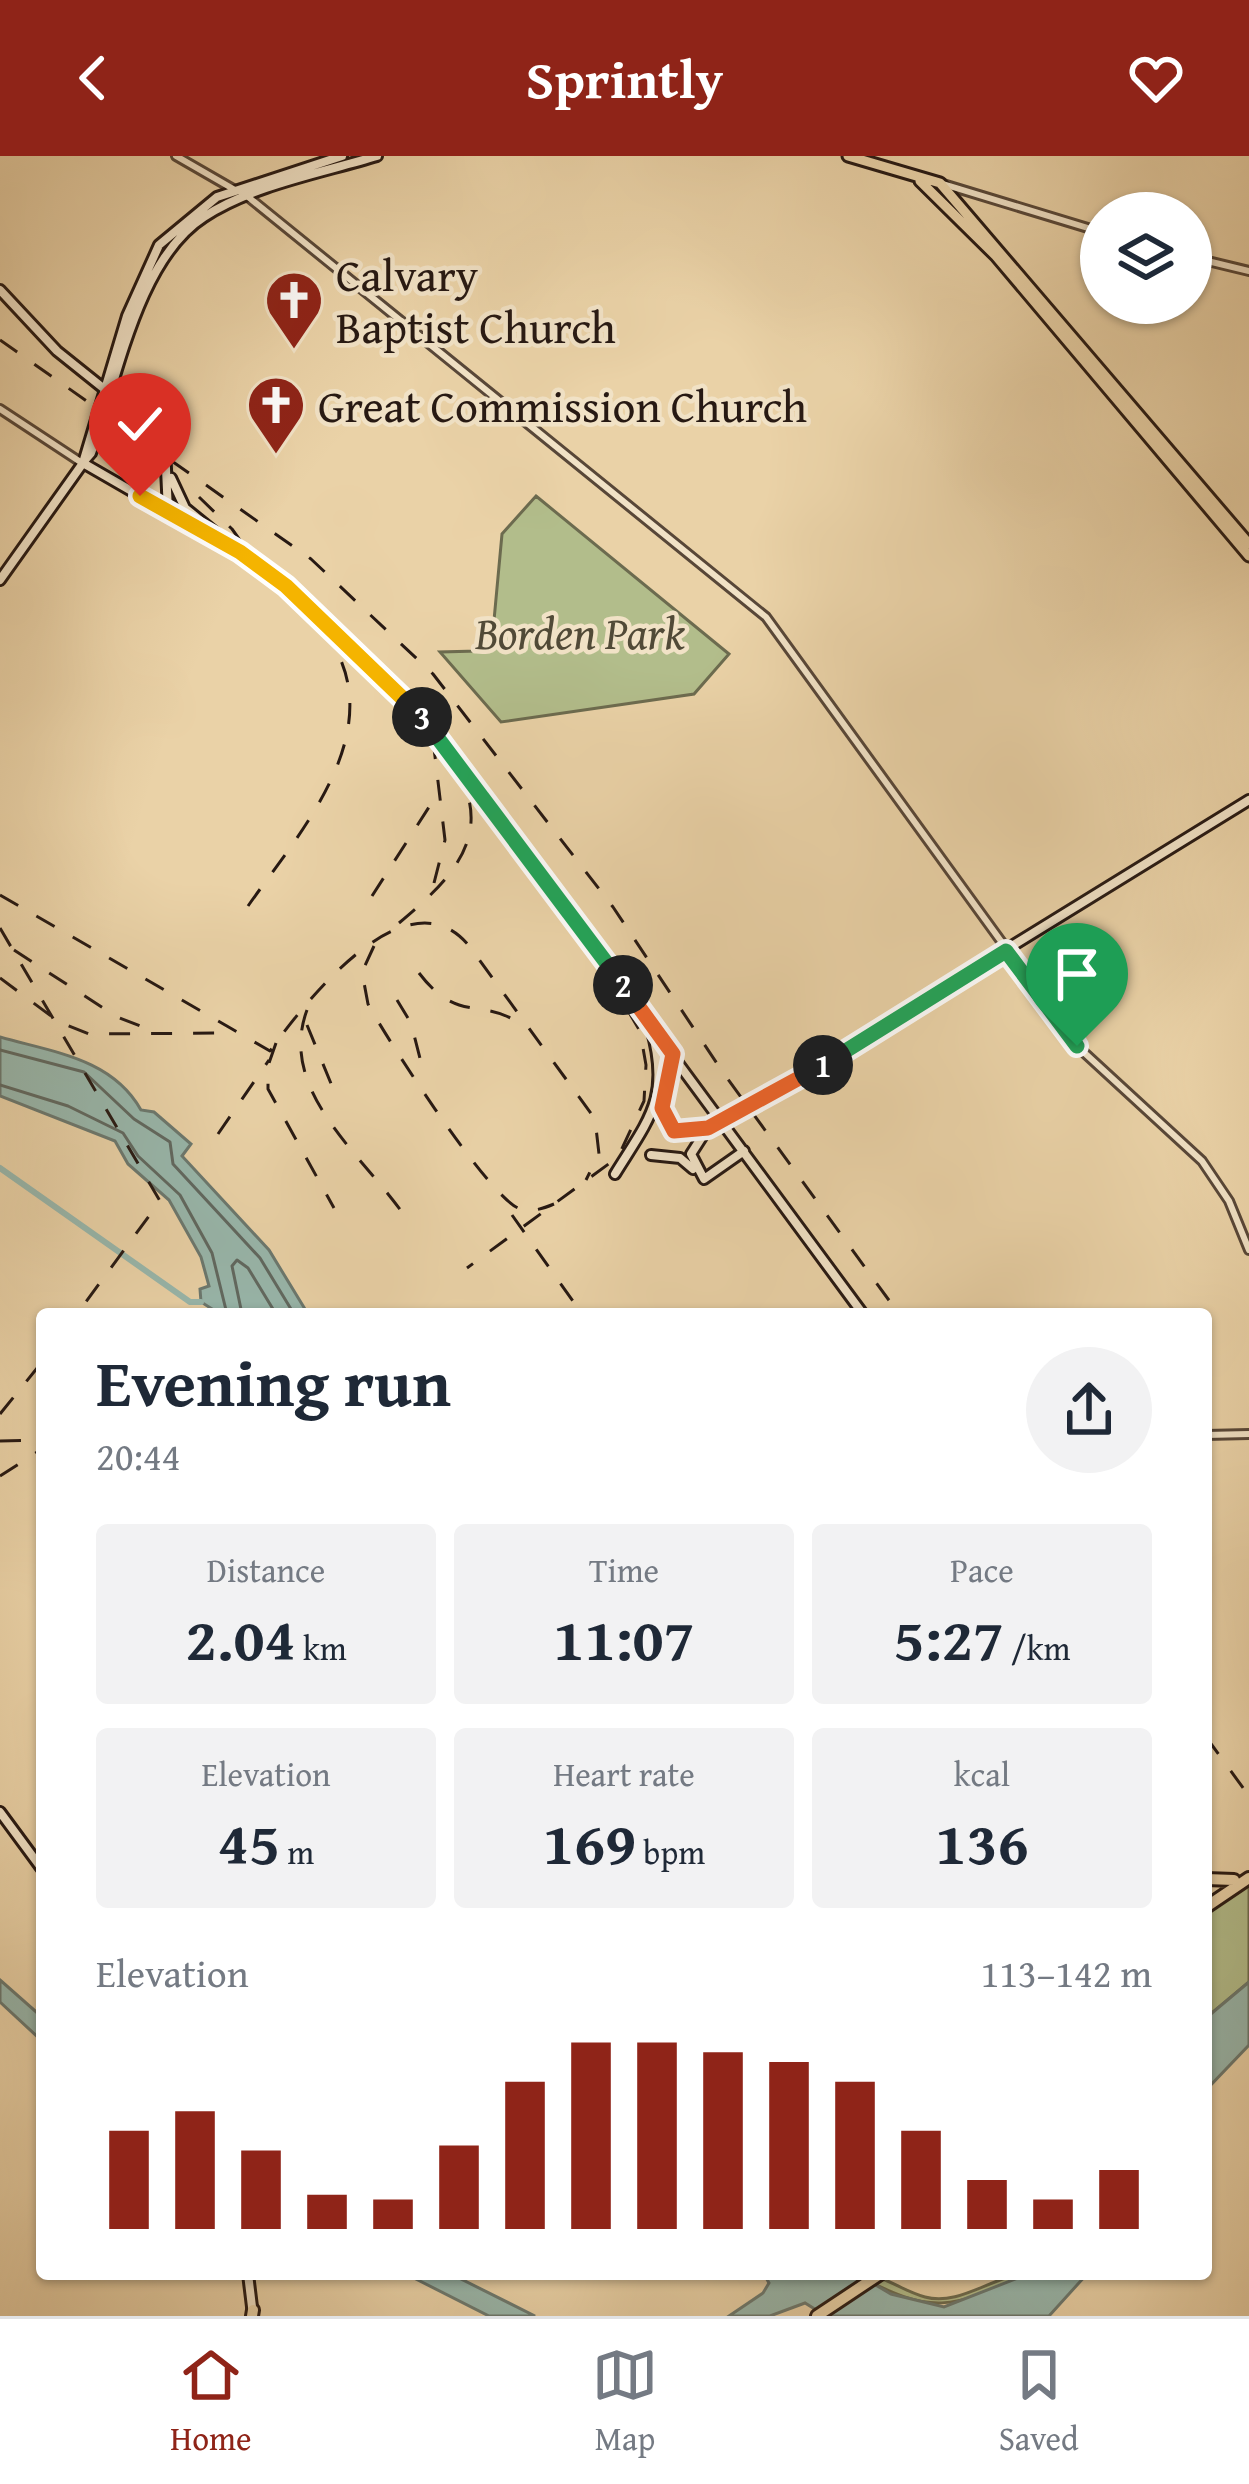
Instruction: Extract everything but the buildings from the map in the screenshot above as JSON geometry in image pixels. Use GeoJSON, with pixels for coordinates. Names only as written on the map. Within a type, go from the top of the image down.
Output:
{"type":"FeatureCollection","features":[{"type":"Feature","properties":{"kind":"highway"},"geometry":{"type":"LineString","coordinates":[[1212,1880],[1249,1875]]}},
{"type":"Feature","properties":{"kind":"highway"},"geometry":{"type":"LineString","coordinates":[[1212,1900],[1249,1875]]}},
{"type":"Feature","properties":{"kind":"highway"},"geometry":{"type":"LineString","coordinates":[[1212,1899],[1234,1880]]}},
{"type":"Feature","properties":{"kind":"highway"},"geometry":{"type":"LineString","coordinates":[[817,2316],[874,2280]]}},
{"type":"Feature","properties":{"kind":"highway"},"geometry":{"type":"LineString","coordinates":[[827,2316],[876,2280]]}},
{"type":"Feature","properties":{"kind":"main road"},"geometry":{"type":"LineString","coordinates":[[82,463],[104,388],[157,248],[199,208],[237,190],[339,160],[376,156]]}},
{"type":"Feature","properties":{"kind":"main road"},"geometry":{"type":"LineString","coordinates":[[848,156],[940,183],[1249,544]]}},
{"type":"Feature","properties":{"kind":"main road"},"geometry":{"type":"LineString","coordinates":[[0,580],[91,453],[132,319],[166,256],[218,209],[339,160]]}},
{"type":"Feature","properties":{"kind":"main road"},"geometry":{"type":"LineString","coordinates":[[910,175],[948,206],[1249,556]]}},
{"type":"Feature","properties":{"kind":"main road"},"geometry":{"type":"LineString","coordinates":[[948,206],[970,217]]}},
{"type":"Feature","properties":{"kind":"main road"},"geometry":{"type":"LineString","coordinates":[[157,248],[166,256]]}},
{"type":"Feature","properties":{"kind":"main road"},"geometry":{"type":"LineString","coordinates":[[0,290],[57,350],[149,420],[165,448],[177,497],[226,544],[313,610],[425,720],[859,1308]]}},
{"type":"Feature","properties":{"kind":"main road"},"geometry":{"type":"LineString","coordinates":[[165,448],[168,511]]}},
{"type":"Feature","properties":{"kind":"main road"},"geometry":{"type":"LineString","coordinates":[[82,463],[226,544]]}},
{"type":"Feature","properties":{"kind":"main road"},"geometry":{"type":"LineString","coordinates":[[673,1054],[665,1075],[666,1124],[683,1133],[708,1128],[770,1095],[1249,800]]}},
{"type":"Feature","properties":{"kind":"main road"},"geometry":{"type":"LineString","coordinates":[[615,1174],[644,1135],[658,1096],[659,1059],[649,1021]]}},
{"type":"Feature","properties":{"kind":"main road"},"geometry":{"type":"LineString","coordinates":[[665,1075],[681,1065]]}},
{"type":"Feature","properties":{"kind":"main road"},"geometry":{"type":"LineString","coordinates":[[702,1177],[692,1148],[708,1128]]}},
{"type":"Feature","properties":{"kind":"main road"},"geometry":{"type":"LineString","coordinates":[[702,1177],[744,1151]]}},
{"type":"Feature","properties":{"kind":"main road"},"geometry":{"type":"LineString","coordinates":[[651,1155],[680,1158],[702,1177]]}},
{"type":"Feature","properties":{"kind":"main road"},"geometry":{"type":"LineString","coordinates":[[0,1812],[36,1861]]}},
{"type":"Feature","properties":{"kind":"main road"},"geometry":{"type":"LineString","coordinates":[[249,2280],[253,2314]]}},
{"type":"Feature","properties":{"kind":"street"},"geometry":{"type":"LineString","coordinates":[[176,156],[248,196],[766,617],[1091,1062],[1202,1161],[1229,1201],[1249,1250]]}},
{"type":"Feature","properties":{"kind":"street"},"geometry":{"type":"LineString","coordinates":[[248,196],[262,182]]}},
{"type":"Feature","properties":{"kind":"street"},"geometry":{"type":"LineString","coordinates":[[940,183],[1080,226]]}},
{"type":"Feature","properties":{"kind":"street"},"geometry":{"type":"LineString","coordinates":[[218,209],[237,190]]}},
{"type":"Feature","properties":{"kind":"street"},"geometry":{"type":"LineString","coordinates":[[1212,262],[1249,271]]}},
{"type":"Feature","properties":{"kind":"street"},"geometry":{"type":"LineString","coordinates":[[0,409],[82,463]]}},
{"type":"Feature","properties":{"kind":"street"},"geometry":{"type":"LineString","coordinates":[[1212,1435],[1249,1434]]}},
{"type":"Feature","properties":{"kind":"green space","name":"Borden Park"},"geometry":{"type":"Polygon","coordinates":[[[536,496],[729,654],[694,694],[501,722],[440,652],[478,651],[492,642],[502,534],[536,496]]]}},
{"type":"Feature","properties":{"kind":"green space"},"geometry":{"type":"Polygon","coordinates":[[[1249,1884],[1249,1982],[1212,2013],[1212,1910],[1249,1884]]]}},
{"type":"Feature","properties":{"kind":"green space"},"geometry":{"type":"Polygon","coordinates":[[[868,2280],[882,2280],[938,2299],[1014,2280],[980,2295],[942,2303],[904,2297],[868,2280]]]}},
{"type":"Feature","properties":{"kind":"water"},"geometry":{"type":"Polygon","coordinates":[[[0,1037],[79,1060],[114,1079],[141,1110],[154,1112],[191,1144],[182,1156],[269,1250],[304,1308],[210,1308],[201,1302],[200,1289],[209,1286],[201,1257],[169,1200],[128,1164],[115,1141],[0,1096],[0,1037]]]}},
{"type":"Feature","properties":{"kind":"water"},"geometry":{"type":"Polygon","coordinates":[[[0,1980],[36,2012],[36,2035],[0,2002],[0,1980]]]}},
{"type":"Feature","properties":{"kind":"water"},"geometry":{"type":"Polygon","coordinates":[[[1249,1982],[1249,2045],[1212,2084],[1212,2013],[1249,1982]]]}},
{"type":"Feature","properties":{"kind":"water"},"geometry":{"type":"Polygon","coordinates":[[[418,2280],[463,2280],[535,2316],[489,2316],[418,2280]]]}},
{"type":"Feature","properties":{"kind":"water"},"geometry":{"type":"Polygon","coordinates":[[[867,2280],[891,2294],[944,2307],[1013,2280],[1082,2280],[1049,2316],[826,2316],[805,2303],[770,2316],[729,2316],[763,2293],[769,2283],[867,2280]]]}},
{"type":"Feature","properties":{"kind":"waterway"},"geometry":{"type":"LineString","coordinates":[[0,1168],[190,1302],[201,1302]]}},
{"type":"Feature","properties":{"kind":"railway"},"geometry":{"type":"LineString","coordinates":[[0,340],[311,559],[433,674],[613,907],[722,1071],[895,1308]]}},
{"type":"Feature","properties":{"kind":"railway"},"geometry":{"type":"LineString","coordinates":[[199,497],[232,529],[274,587],[367,670],[442,752],[611,982],[640,1031],[646,1065],[644,1101],[618,1157],[467,1268]]}},
{"type":"Feature","properties":{"kind":"railway"},"geometry":{"type":"LineString","coordinates":[[248,906],[310,818],[342,751],[349,717],[348,682],[335,648]]}},
{"type":"Feature","properties":{"kind":"railway"},"geometry":{"type":"LineString","coordinates":[[434,748],[445,840],[434,883]]}},
{"type":"Feature","properties":{"kind":"railway"},"geometry":{"type":"LineString","coordinates":[[399,923],[443,881],[465,849],[471,811],[466,790]]}},
{"type":"Feature","properties":{"kind":"railway"},"geometry":{"type":"LineString","coordinates":[[372,896],[438,793]]}},
{"type":"Feature","properties":{"kind":"railway"},"geometry":{"type":"LineString","coordinates":[[0,895],[270,1051],[307,1003],[360,951],[389,933],[418,923],[445,927],[470,947],[595,1119],[599,1154],[586,1180]]}},
{"type":"Feature","properties":{"kind":"railway"},"geometry":{"type":"LineString","coordinates":[[0,928],[160,1201],[81,1308]]}},
{"type":"Feature","properties":{"kind":"railway"},"geometry":{"type":"LineString","coordinates":[[374,946],[362,972],[368,1004],[439,1115],[503,1197],[527,1210],[554,1204]]}},
{"type":"Feature","properties":{"kind":"railway"},"geometry":{"type":"LineString","coordinates":[[14,950],[117,1017],[148,1029]]}},
{"type":"Feature","properties":{"kind":"railway"},"geometry":{"type":"LineString","coordinates":[[419,973],[447,1000],[511,1018],[525,1028]]}},
{"type":"Feature","properties":{"kind":"railway"},"geometry":{"type":"LineString","coordinates":[[0,978],[59,1022],[89,1034],[228,1033]]}},
{"type":"Feature","properties":{"kind":"railway"},"geometry":{"type":"LineString","coordinates":[[397,1000],[411,1023],[425,1078]]}},
{"type":"Feature","properties":{"kind":"railway"},"geometry":{"type":"LineString","coordinates":[[307,1010],[301,1040],[304,1069],[315,1097],[408,1221]]}},
{"type":"Feature","properties":{"kind":"railway"},"geometry":{"type":"LineString","coordinates":[[307,1025],[332,1086]]}},
{"type":"Feature","properties":{"kind":"railway"},"geometry":{"type":"LineString","coordinates":[[276,1043],[268,1066],[268,1089],[334,1208]]}},
{"type":"Feature","properties":{"kind":"railway"},"geometry":{"type":"LineString","coordinates":[[218,1134],[269,1060]]}},
{"type":"Feature","properties":{"kind":"railway"},"geometry":{"type":"LineString","coordinates":[[512,1215],[578,1308]]}},
{"type":"Feature","properties":{"kind":"railway"},"geometry":{"type":"LineString","coordinates":[[0,1414],[36,1369]]}},
{"type":"Feature","properties":{"kind":"railway"},"geometry":{"type":"LineString","coordinates":[[0,1441],[36,1440]]}},
{"type":"Feature","properties":{"kind":"railway"},"geometry":{"type":"LineString","coordinates":[[0,1476],[36,1453]]}},
{"type":"Feature","properties":{"kind":"railway"},"geometry":{"type":"LineString","coordinates":[[1212,1745],[1249,1796]]}},
{"type":"Feature","properties":{"kind":"place","name":"Calvary Baptist Church"},"geometry":{"type":"Point","coordinates":[294,351]}},
{"type":"Feature","properties":{"kind":"place","name":"Great Commission Church"},"geometry":{"type":"Point","coordinates":[276,456]}},
{"type":"Feature","properties":{"kind":"route"},"geometry":{"type":"LineString","coordinates":[[140,496],[240,552],[286,586],[363,656],[439,736],[673,1054],[666,1070],[662,1114],[674,1131],[708,1128],[770,1095],[1006,951],[1077,1046]]}}]}
